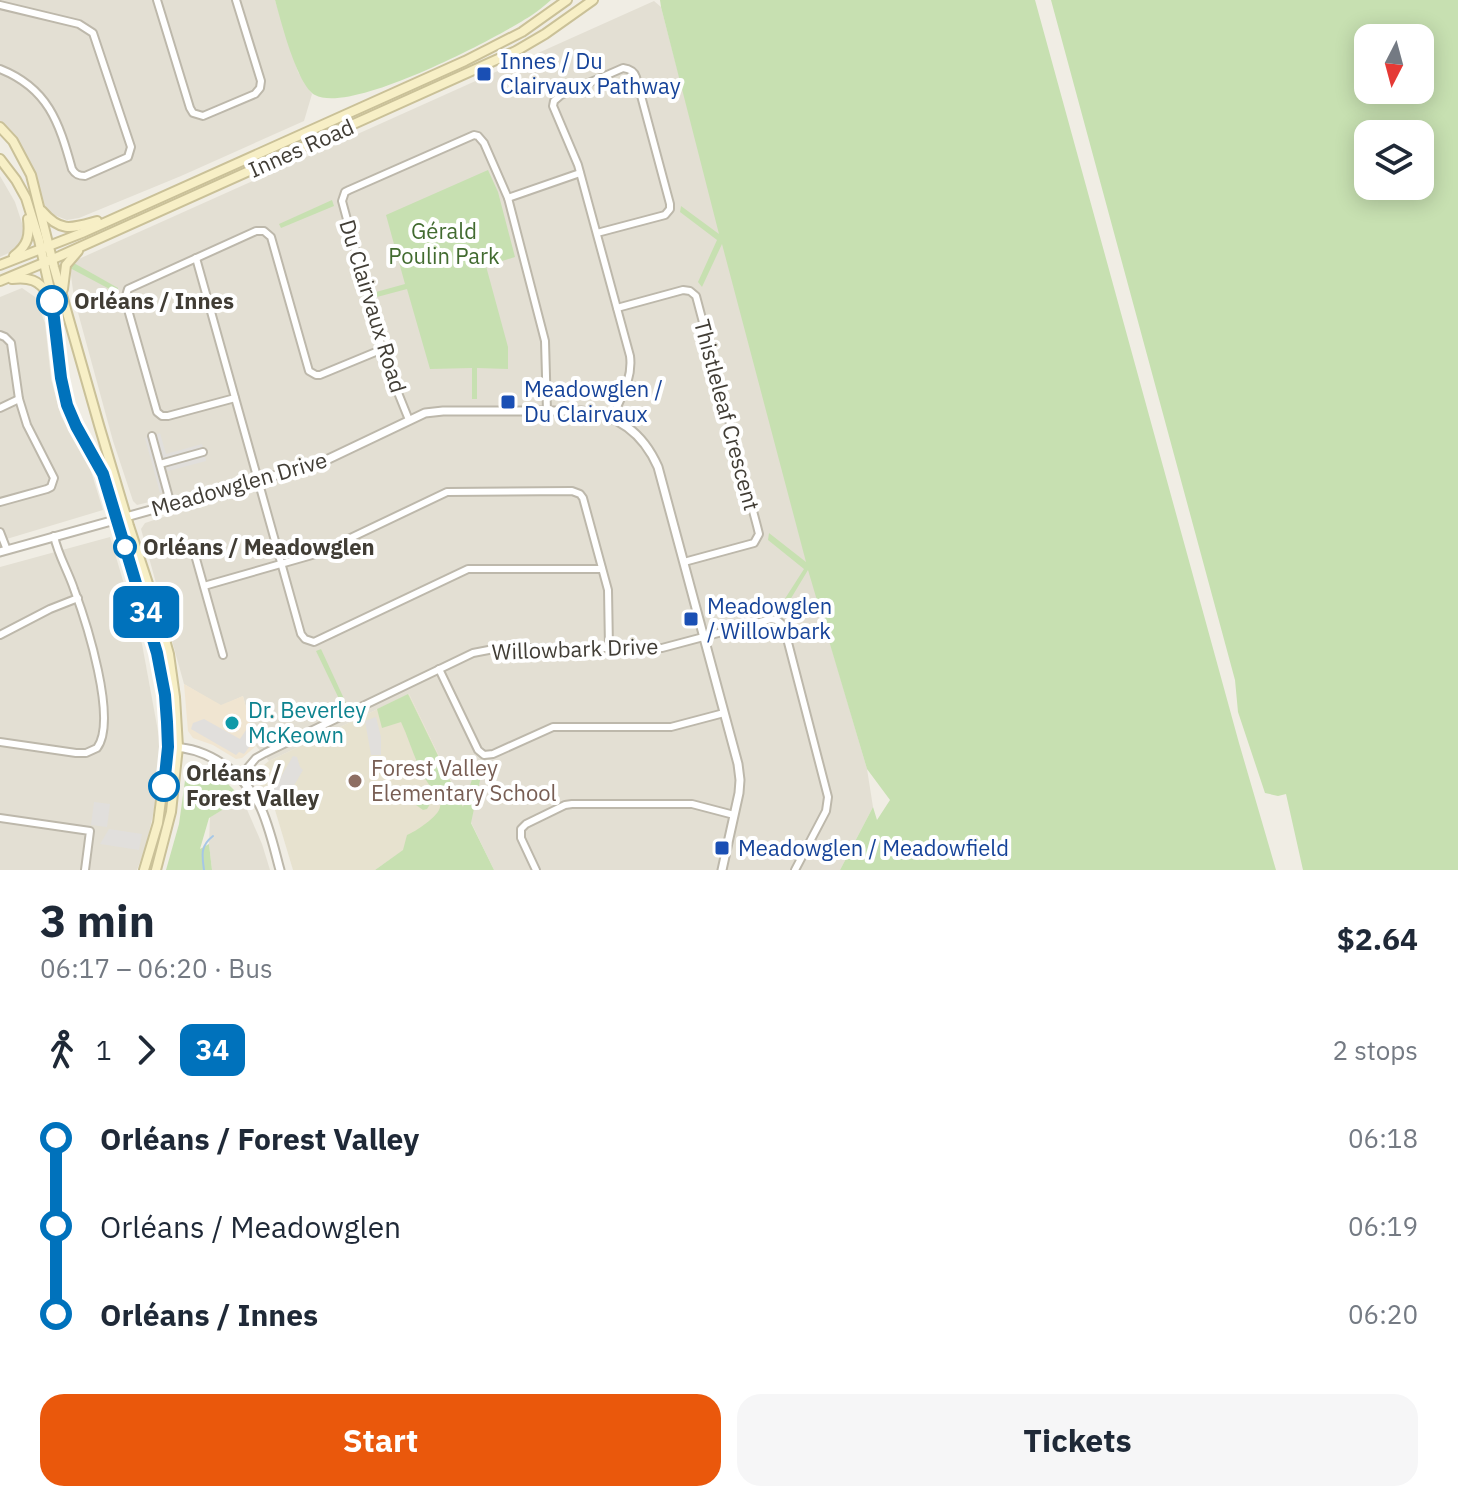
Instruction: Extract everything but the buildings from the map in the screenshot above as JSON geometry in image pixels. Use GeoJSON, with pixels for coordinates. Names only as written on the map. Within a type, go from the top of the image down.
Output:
{"type":"FeatureCollection","features":[{"type":"Feature","properties":{"kind":"main road","name":"Innes Road"},"geometry":{"type":"LineString","coordinates":[[0,265],[125,213],[476,56],[522,32],[567,0]]}},
{"type":"Feature","properties":{"kind":"main road","name":"Innes Road"},"geometry":{"type":"LineString","coordinates":[[0,282],[516,51],[593,0]]}},
{"type":"Feature","properties":{"kind":"main road"},"geometry":{"type":"LineString","coordinates":[[0,127],[13,141],[30,172],[41,210],[67,405],[122,518],[157,611],[169,654],[178,747],[171,812],[156,870]]}},
{"type":"Feature","properties":{"kind":"main road"},"geometry":{"type":"LineString","coordinates":[[0,159],[26,198],[45,247]]}},
{"type":"Feature","properties":{"kind":"main road"},"geometry":{"type":"LineString","coordinates":[[0,265],[24,248],[29,239],[26,198]]}},
{"type":"Feature","properties":{"kind":"main road"},"geometry":{"type":"LineString","coordinates":[[41,210],[56,225],[66,228],[125,213]]}},
{"type":"Feature","properties":{"kind":"main road"},"geometry":{"type":"LineString","coordinates":[[64,297],[63,277],[68,261],[90,242]]}},
{"type":"Feature","properties":{"kind":"main road"},"geometry":{"type":"LineString","coordinates":[[48,261],[64,297],[160,662],[168,747],[158,823],[144,870]]}},
{"type":"Feature","properties":{"kind":"main road"},"geometry":{"type":"LineString","coordinates":[[0,282],[21,278],[34,280],[52,301]]}},
{"type":"Feature","properties":{"kind":"street"},"geometry":{"type":"LineString","coordinates":[[157,0],[190,108],[193,113],[203,116],[255,94],[260,88],[261,81],[236,0]]}},
{"type":"Feature","properties":{"kind":"street"},"geometry":{"type":"LineString","coordinates":[[0,5],[79,24],[93,33],[128,135],[131,147],[128,157],[80,176],[72,169],[52,110],[22,80],[0,69]]}},
{"type":"Feature","properties":{"kind":"street"},"geometry":{"type":"LineString","coordinates":[[597,233],[665,215],[670,209],[636,77],[631,70],[623,68],[554,101],[554,110],[580,173],[630,356],[631,371],[627,385],[612,418]]}},
{"type":"Feature","properties":{"kind":"street","name":"Du Clairvaux Road"},"geometry":{"type":"LineString","coordinates":[[409,420],[391,376],[342,201],[345,192],[474,135],[484,143],[508,198],[545,341],[547,411]]}},
{"type":"Feature","properties":{"kind":"street"},"geometry":{"type":"LineString","coordinates":[[508,198],[580,173]]}},
{"type":"Feature","properties":{"kind":"street"},"geometry":{"type":"LineString","coordinates":[[235,398],[168,416],[160,414],[155,407],[125,294],[128,289],[256,231],[267,232],[309,371],[320,375],[383,349]]}},
{"type":"Feature","properties":{"kind":"street"},"geometry":{"type":"LineString","coordinates":[[196,258],[301,634],[305,639],[314,642],[468,569],[602,569]]}},
{"type":"Feature","properties":{"kind":"street","name":"Thistleleaf Crescent"},"geometry":{"type":"LineString","coordinates":[[617,308],[683,290],[696,296],[757,526],[759,534],[754,543],[684,562]]}},
{"type":"Feature","properties":{"kind":"street"},"geometry":{"type":"LineString","coordinates":[[0,335],[11,343],[19,399],[27,425],[54,478],[47,489],[0,502]]}},
{"type":"Feature","properties":{"kind":"street"},"geometry":{"type":"LineString","coordinates":[[0,408],[19,399]]}},
{"type":"Feature","properties":{"kind":"street","name":"Meadowglen Drive"},"geometry":{"type":"LineString","coordinates":[[4,551],[320,463],[425,413],[593,412],[612,418],[642,439],[659,470],[740,774],[739,793],[722,870]]}},
{"type":"Feature","properties":{"kind":"street"},"geometry":{"type":"LineString","coordinates":[[152,436],[171,505]]}},
{"type":"Feature","properties":{"kind":"street"},"geometry":{"type":"LineString","coordinates":[[160,464],[203,452]]}},
{"type":"Feature","properties":{"kind":"street"},"geometry":{"type":"LineString","coordinates":[[204,586],[319,553],[447,492],[572,491],[583,498],[608,590],[609,648]]}},
{"type":"Feature","properties":{"kind":"street"},"geometry":{"type":"LineString","coordinates":[[0,532],[4,551]]}},
{"type":"Feature","properties":{"kind":"street"},"geometry":{"type":"LineString","coordinates":[[0,742],[86,753],[100,745],[104,735],[100,679],[78,598],[54,536]]}},
{"type":"Feature","properties":{"kind":"street"},"geometry":{"type":"LineString","coordinates":[[195,555],[223,655]]}},
{"type":"Feature","properties":{"kind":"street"},"geometry":{"type":"LineString","coordinates":[[0,635],[78,598]]}},
{"type":"Feature","properties":{"kind":"street","name":"Willowbark Drive"},"geometry":{"type":"LineString","coordinates":[[239,778],[256,758],[265,753],[473,653],[499,648],[662,648],[771,619],[780,621],[784,627],[828,797],[826,811],[795,870]]}},
{"type":"Feature","properties":{"kind":"street"},"geometry":{"type":"LineString","coordinates":[[439,669],[478,750],[484,755],[493,754],[553,727],[671,727],[724,713]]}},
{"type":"Feature","properties":{"kind":"street"},"geometry":{"type":"LineString","coordinates":[[168,747],[213,758],[233,771],[263,812],[280,870]]}},
{"type":"Feature","properties":{"kind":"street"},"geometry":{"type":"LineString","coordinates":[[536,870],[521,838],[521,829],[565,805],[687,804],[734,815]]}},
{"type":"Feature","properties":{"kind":"street"},"geometry":{"type":"LineString","coordinates":[[0,818],[90,831],[85,870]]}},
{"type":"Feature","properties":{"kind":"shaded area"},"geometry":{"type":"Polygon","coordinates":[[[0,0],[275,0],[298,72],[312,94],[304,121],[79,218],[67,220],[41,210],[32,179],[0,127],[0,0]]]}},
{"type":"Feature","properties":{"kind":"shaded area"},"geometry":{"type":"Polygon","coordinates":[[[654,1],[661,7],[808,567],[867,769],[873,807],[840,870],[494,870],[409,694],[269,761],[256,746],[243,696],[221,706],[184,684],[141,529],[145,523],[222,498],[219,485],[137,505],[133,501],[113,441],[74,298],[72,262],[654,1]]]}},
{"type":"Feature","properties":{"kind":"shaded area"},"geometry":{"type":"Polygon","coordinates":[[[0,176],[15,202],[26,235],[17,249],[0,257],[0,176]]]}},
{"type":"Feature","properties":{"kind":"shaded area"},"geometry":{"type":"Polygon","coordinates":[[[22,288],[35,297],[45,323],[51,379],[61,416],[90,468],[103,510],[0,541],[0,297],[22,288]]]}},
{"type":"Feature","properties":{"kind":"shaded area"},"geometry":{"type":"Polygon","coordinates":[[[160,433],[166,454],[202,444],[206,461],[168,471],[166,467],[171,491],[160,493],[145,438],[160,433]]]}},
{"type":"Feature","properties":{"kind":"shaded area"},"geometry":{"type":"Polygon","coordinates":[[[110,537],[142,644],[162,753],[146,846],[137,870],[0,870],[0,567],[110,537]]]}},
{"type":"Feature","properties":{"kind":"shaded area"},"geometry":{"type":"Polygon","coordinates":[[[184,684],[221,705],[243,696],[256,746],[242,758],[236,759],[213,745],[193,738],[188,731],[184,684]]]}},
{"type":"Feature","properties":{"kind":"shaded area","name":"Forest Valley Elementary School"},"geometry":{"type":"Polygon","coordinates":[[[409,694],[464,808],[375,870],[293,870],[275,810],[256,778],[256,771],[269,761],[409,694]]]}},
{"type":"Feature","properties":{"kind":"shaded area"},"geometry":{"type":"Polygon","coordinates":[[[376,717],[381,755],[371,755],[365,721],[376,717]]]}},
{"type":"Feature","properties":{"kind":"shaded area"},"geometry":{"type":"Polygon","coordinates":[[[204,719],[240,739],[246,730],[253,742],[244,754],[239,752],[236,755],[191,729],[193,723],[204,719]]]}},
{"type":"Feature","properties":{"kind":"shaded area"},"geometry":{"type":"Polygon","coordinates":[[[293,756],[297,757],[303,770],[289,794],[285,792],[277,797],[271,794],[293,756]]]}},
{"type":"Feature","properties":{"kind":"shaded area"},"geometry":{"type":"Polygon","coordinates":[[[242,798],[270,870],[212,870],[210,817],[242,798]]]}},
{"type":"Feature","properties":{"kind":"shaded area"},"geometry":{"type":"Polygon","coordinates":[[[94,802],[110,804],[107,827],[91,825],[94,802]]]}},
{"type":"Feature","properties":{"kind":"shaded area"},"geometry":{"type":"Polygon","coordinates":[[[109,829],[142,834],[139,850],[100,844],[109,829]]]}},
{"type":"Feature","properties":{"kind":"green space"},"geometry":{"type":"Polygon","coordinates":[[[275,0],[551,0],[514,26],[424,71],[390,85],[333,98],[315,95],[302,79],[290,52],[275,0]]]}},
{"type":"Feature","properties":{"kind":"green space"},"geometry":{"type":"Polygon","coordinates":[[[660,0],[1035,0],[1276,870],[840,870],[873,807],[877,820],[890,800],[867,769],[808,570],[784,610],[779,608],[804,569],[768,540],[769,533],[806,562],[722,244],[702,287],[698,282],[717,240],[680,212],[681,206],[719,234],[660,0]]]}},
{"type":"Feature","properties":{"kind":"green space"},"geometry":{"type":"Polygon","coordinates":[[[1051,0],[1458,0],[1458,870],[1303,870],[1286,794],[1265,793],[1238,712],[1235,680],[1051,0]]]}},
{"type":"Feature","properties":{"kind":"green space","name":"Gérald Poulin Park"},"geometry":{"type":"Polygon","coordinates":[[[488,170],[498,192],[515,257],[486,266],[508,347],[508,369],[477,368],[477,399],[472,399],[472,368],[430,369],[407,289],[377,297],[376,292],[405,284],[386,215],[488,170]]]}},
{"type":"Feature","properties":{"kind":"green space"},"geometry":{"type":"Polygon","coordinates":[[[332,200],[334,206],[281,228],[279,224],[332,200]]]}},
{"type":"Feature","properties":{"kind":"green space"},"geometry":{"type":"Polygon","coordinates":[[[72,262],[118,288],[117,293],[70,268],[72,262]]]}},
{"type":"Feature","properties":{"kind":"green space"},"geometry":{"type":"Polygon","coordinates":[[[321,649],[346,703],[342,705],[316,651],[321,649]]]}},
{"type":"Feature","properties":{"kind":"green space"},"geometry":{"type":"Polygon","coordinates":[[[408,694],[463,807],[477,764],[483,766],[471,823],[494,870],[375,870],[403,850],[407,835],[431,819],[440,807],[439,799],[422,773],[401,722],[382,728],[377,709],[408,694]]]}},
{"type":"Feature","properties":{"kind":"green space"},"geometry":{"type":"Polygon","coordinates":[[[192,762],[221,777],[242,798],[209,818],[200,849],[209,844],[212,870],[166,870],[179,824],[187,766],[192,762]]]}},
{"type":"Feature","properties":{"kind":"green space"},"geometry":{"type":"Polygon","coordinates":[[[426,788],[432,792],[432,801],[423,810],[416,805],[416,795],[426,788]]]}},
{"type":"Feature","properties":{"kind":"waterway"},"geometry":{"type":"LineString","coordinates":[[204,870],[204,847],[213,836]]}},
{"type":"Feature","properties":{"kind":"bus line","name":"34"},"geometry":{"type":"LineString","coordinates":[[52,301],[58,360],[67,405],[103,474],[157,653],[167,722],[164,786]]}},
{"type":"Feature","properties":{"kind":"place","name":"Innes / Du Clairvaux Pathway"},"geometry":{"type":"Point","coordinates":[484,74]}},
{"type":"Feature","properties":{"kind":"place","name":"Orléans / Innes"},"geometry":{"type":"Point","coordinates":[52,301]}},
{"type":"Feature","properties":{"kind":"place","name":"Meadowglen / Du Clairvaux"},"geometry":{"type":"Point","coordinates":[508,402]}},
{"type":"Feature","properties":{"kind":"place","name":"Orléans / Meadowglen"},"geometry":{"type":"Point","coordinates":[125,547]}},
{"type":"Feature","properties":{"kind":"place","name":"Meadowglen / Willowbark"},"geometry":{"type":"Point","coordinates":[691,619]}},
{"type":"Feature","properties":{"kind":"place","name":"Dr. Beverley McKeown"},"geometry":{"type":"Point","coordinates":[232,723]}},
{"type":"Feature","properties":{"kind":"place","name":"Forest Valley Elementary School"},"geometry":{"type":"Point","coordinates":[355,781]}},
{"type":"Feature","properties":{"kind":"place","name":"Orléans / Forest Valley"},"geometry":{"type":"Point","coordinates":[164,786]}},
{"type":"Feature","properties":{"kind":"place","name":"Meadowglen / Meadowfield"},"geometry":{"type":"Point","coordinates":[722,848]}}]}
